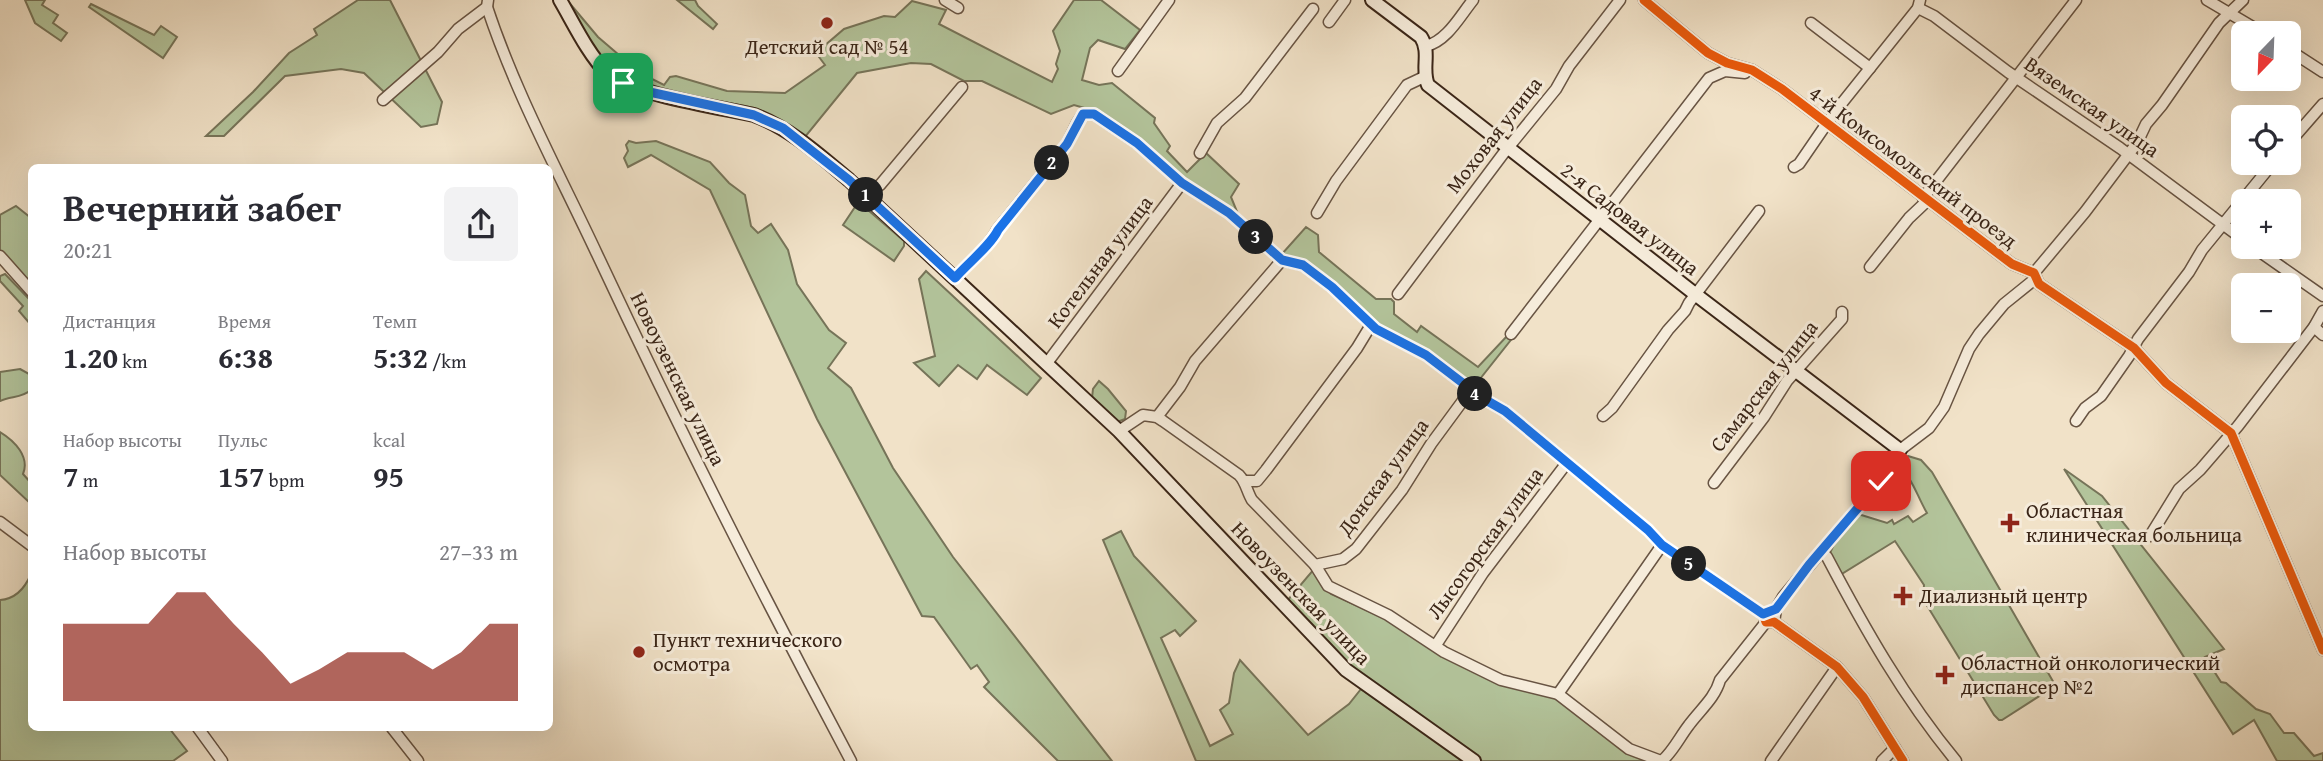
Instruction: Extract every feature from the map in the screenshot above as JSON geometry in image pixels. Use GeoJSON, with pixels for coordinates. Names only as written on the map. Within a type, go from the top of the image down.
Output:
{"type":"FeatureCollection","features":[{"type":"Feature","properties":{"kind":"main road","name":"Новоузенская улица"},"geometry":{"type":"LineString","coordinates":[[560,0],[610,77],[645,91],[754,115],[769,121],[811,148],[866,195],[1119,431],[1346,670],[1474,761]]}},
{"type":"Feature","properties":{"kind":"main road"},"geometry":{"type":"LineString","coordinates":[[1372,0],[1421,37],[1426,46],[1424,77]]}},
{"type":"Feature","properties":{"kind":"main road","name":"2-я Садовая улица"},"geometry":{"type":"LineString","coordinates":[[1424,77],[1428,85],[1695,295],[1900,450]]}},
{"type":"Feature","properties":{"kind":"street"},"geometry":{"type":"LineString","coordinates":[[945,0],[958,8]]}},
{"type":"Feature","properties":{"kind":"street"},"geometry":{"type":"LineString","coordinates":[[1118,71],[1169,0]]}},
{"type":"Feature","properties":{"kind":"street"},"geometry":{"type":"LineString","coordinates":[[1329,22],[1345,0]]}},
{"type":"Feature","properties":{"kind":"street"},"geometry":{"type":"LineString","coordinates":[[1426,46],[1436,44],[1473,0]]}},
{"type":"Feature","properties":{"kind":"street","name":"Моховая улица"},"geometry":{"type":"LineString","coordinates":[[1398,294],[1556,89],[1569,66],[1620,0]]}},
{"type":"Feature","properties":{"kind":"street","name":"4-й Комсомольский проезд"},"geometry":{"type":"LineString","coordinates":[[1644,0],[1708,53],[1727,63],[1752,70],[1782,89],[1925,200],[2012,264],[2034,276],[2039,284],[2134,348],[2166,383],[2231,433],[2323,650]]}},
{"type":"Feature","properties":{"kind":"street"},"geometry":{"type":"LineString","coordinates":[[1870,267],[1925,200],[2076,0]]}},
{"type":"Feature","properties":{"kind":"street"},"geometry":{"type":"LineString","coordinates":[[2207,0],[2244,21]]}},
{"type":"Feature","properties":{"kind":"street"},"geometry":{"type":"LineString","coordinates":[[1662,761],[1672,752],[1685,730],[1718,688],[1720,680],[1821,551],[1889,471],[1900,450],[1929,428],[1944,407],[1969,349],[1979,334],[2004,304],[2034,276],[2085,212],[2137,143],[2146,124],[2219,23],[2243,0]]}},
{"type":"Feature","properties":{"kind":"street"},"geometry":{"type":"LineString","coordinates":[[1794,167],[1800,164],[1827,123],[1919,2]]}},
{"type":"Feature","properties":{"kind":"street","name":"Вяземская улица"},"geometry":{"type":"LineString","coordinates":[[1919,2],[1934,16],[2128,154],[2231,231]]}},
{"type":"Feature","properties":{"kind":"street"},"geometry":{"type":"LineString","coordinates":[[383,100],[487,4]]}},
{"type":"Feature","properties":{"kind":"street","name":"Новоузенская улица"},"geometry":{"type":"LineString","coordinates":[[487,4],[521,92],[633,332],[746,563],[850,761]]}},
{"type":"Feature","properties":{"kind":"street"},"geometry":{"type":"LineString","coordinates":[[1200,153],[1217,123],[1245,98],[1312,9]]}},
{"type":"Feature","properties":{"kind":"street"},"geometry":{"type":"LineString","coordinates":[[1811,23],[1870,68]]}},
{"type":"Feature","properties":{"kind":"street"},"geometry":{"type":"LineString","coordinates":[[2301,58],[2323,72]]}},
{"type":"Feature","properties":{"kind":"street"},"geometry":{"type":"LineString","coordinates":[[1511,334],[1709,78],[1725,71],[1748,73],[1752,70]]}},
{"type":"Feature","properties":{"kind":"street"},"geometry":{"type":"LineString","coordinates":[[1317,213],[1336,181],[1407,85],[1424,77]]}},
{"type":"Feature","properties":{"kind":"street"},"geometry":{"type":"LineString","coordinates":[[866,195],[880,185],[962,87]]}},
{"type":"Feature","properties":{"kind":"street"},"geometry":{"type":"LineString","coordinates":[[2301,130],[2323,104]]}},
{"type":"Feature","properties":{"kind":"street"},"geometry":{"type":"LineString","coordinates":[[955,278],[993,239],[1067,144],[1083,114],[1094,114],[1137,143],[1182,183],[1229,213],[1282,260],[1303,265],[1332,287],[1371,325],[1426,355],[1470,391],[1505,411],[1648,530],[1662,545],[1837,667],[1863,697],[1903,761]]}},
{"type":"Feature","properties":{"kind":"street"},"geometry":{"type":"LineString","coordinates":[[2076,421],[2088,406],[2101,396],[2202,250],[2263,175]]}},
{"type":"Feature","properties":{"kind":"street","name":"Котельная улица"},"geometry":{"type":"LineString","coordinates":[[1047,363],[1182,183]]}},
{"type":"Feature","properties":{"kind":"street"},"geometry":{"type":"LineString","coordinates":[[1602,416],[1612,408],[1759,211]]}},
{"type":"Feature","properties":{"kind":"street"},"geometry":{"type":"LineString","coordinates":[[2270,259],[2323,296]]}},
{"type":"Feature","properties":{"kind":"street"},"geometry":{"type":"LineString","coordinates":[[1119,431],[1143,415],[1157,417],[1180,387],[1195,361],[1282,260]]}},
{"type":"Feature","properties":{"kind":"street"},"geometry":{"type":"LineString","coordinates":[[2,261],[28,288]]}},
{"type":"Feature","properties":{"kind":"street"},"geometry":{"type":"LineString","coordinates":[[2150,536],[2179,489],[2200,470],[2231,433],[2314,327],[2323,311]]}},
{"type":"Feature","properties":{"kind":"street","name":"Самарская улица"},"geometry":{"type":"LineString","coordinates":[[1714,483],[1764,417],[1774,397],[1842,319],[1842,312]]}},
{"type":"Feature","properties":{"kind":"street"},"geometry":{"type":"LineString","coordinates":[[1244,481],[1257,481],[1266,470],[1357,348],[1371,325]]}},
{"type":"Feature","properties":{"kind":"street"},"geometry":{"type":"LineString","coordinates":[[2314,327],[2323,335]]}},
{"type":"Feature","properties":{"kind":"street","name":"Донская улица"},"geometry":{"type":"LineString","coordinates":[[1314,565],[1343,559],[1356,549],[1402,491],[1431,444],[1470,391]]}},
{"type":"Feature","properties":{"kind":"street","name":"Новоузенская улица"},"geometry":{"type":"LineString","coordinates":[[1157,417],[1244,481],[1252,500],[1314,565],[1328,586],[1388,615],[1501,680],[1558,694],[1629,749],[1662,761]]}},
{"type":"Feature","properties":{"kind":"street","name":"Лысогорская улица"},"geometry":{"type":"LineString","coordinates":[[1436,645],[1483,573],[1566,464]]}},
{"type":"Feature","properties":{"kind":"street"},"geometry":{"type":"LineString","coordinates":[[0,522],[28,543]]}},
{"type":"Feature","properties":{"kind":"street"},"geometry":{"type":"LineString","coordinates":[[1558,694],[1662,545]]}},
{"type":"Feature","properties":{"kind":"street"},"geometry":{"type":"LineString","coordinates":[[1821,551],[1827,557],[1866,632],[1923,721],[1956,761]]}},
{"type":"Feature","properties":{"kind":"street"},"geometry":{"type":"LineString","coordinates":[[1771,761],[1837,667]]}},
{"type":"Feature","properties":{"kind":"street"},"geometry":{"type":"LineString","coordinates":[[200,731],[222,761]]}},
{"type":"Feature","properties":{"kind":"street"},"geometry":{"type":"LineString","coordinates":[[394,731],[418,761]]}},
{"type":"Feature","properties":{"kind":"street"},"geometry":{"type":"LineString","coordinates":[[1882,761],[1895,748]]}},
{"type":"Feature","properties":{"kind":"green space"},"geometry":{"type":"Polygon","coordinates":[[[25,0],[45,0],[42,5],[58,15],[53,23],[67,33],[61,41],[35,23],[25,0]]]}},
{"type":"Feature","properties":{"kind":"green space"},"geometry":{"type":"Polygon","coordinates":[[[358,0],[390,0],[442,102],[437,124],[421,127],[364,73],[341,69],[285,76],[224,136],[206,136],[253,92],[289,53],[317,35],[314,29],[358,0]]]}},
{"type":"Feature","properties":{"kind":"green space"},"geometry":{"type":"Polygon","coordinates":[[[567,0],[598,37],[640,73],[664,85],[670,77],[676,76],[727,91],[785,93],[825,65],[816,53],[844,29],[884,16],[895,17],[912,1],[946,10],[939,24],[1052,82],[1058,69],[1056,64],[1060,51],[1053,31],[1074,0],[1101,0],[1140,30],[1125,49],[1098,40],[1090,48],[1082,80],[1099,85],[1112,83],[1155,118],[1154,123],[1170,146],[1167,151],[1187,172],[1206,153],[1239,184],[1231,197],[1240,219],[1179,177],[1095,111],[1074,105],[1051,114],[982,81],[964,81],[931,64],[911,63],[857,73],[805,137],[754,108],[657,88],[622,76],[610,68],[598,53],[567,0]]]}},
{"type":"Feature","properties":{"kind":"green space"},"geometry":{"type":"Polygon","coordinates":[[[677,0],[695,0],[717,24],[713,29],[677,0]]]}},
{"type":"Feature","properties":{"kind":"green space"},"geometry":{"type":"Polygon","coordinates":[[[91,4],[154,35],[161,26],[177,37],[163,58],[89,7],[91,4]]]}},
{"type":"Feature","properties":{"kind":"green space"},"geometry":{"type":"Polygon","coordinates":[[[629,141],[656,141],[710,162],[729,183],[745,195],[751,226],[758,233],[771,224],[788,250],[797,284],[829,330],[846,343],[828,368],[851,388],[893,468],[953,557],[1112,761],[1058,761],[984,687],[989,682],[977,665],[971,669],[934,617],[922,616],[817,419],[710,190],[651,155],[628,167],[624,158],[629,141]]]}},
{"type":"Feature","properties":{"kind":"green space"},"geometry":{"type":"Polygon","coordinates":[[[857,204],[861,204],[904,241],[904,246],[894,261],[843,225],[857,204]]]}},
{"type":"Feature","properties":{"kind":"green space"},"geometry":{"type":"Polygon","coordinates":[[[16,206],[28,216],[28,283],[0,250],[0,215],[16,206]]]}},
{"type":"Feature","properties":{"kind":"green space"},"geometry":{"type":"Polygon","coordinates":[[[1306,227],[1318,235],[1319,252],[1376,299],[1391,299],[1394,302],[1394,314],[1417,332],[1421,326],[1478,367],[1507,336],[1514,336],[1472,389],[1375,325],[1332,283],[1281,255],[1306,227]]]}},
{"type":"Feature","properties":{"kind":"green space"},"geometry":{"type":"Polygon","coordinates":[[[926,271],[1041,378],[1027,395],[987,365],[977,379],[958,365],[939,386],[914,363],[935,356],[919,279],[926,271]]]}},
{"type":"Feature","properties":{"kind":"green space"},"geometry":{"type":"Polygon","coordinates":[[[5,274],[28,298],[28,322],[19,311],[23,306],[0,281],[0,276],[5,274]]]}},
{"type":"Feature","properties":{"kind":"green space"},"geometry":{"type":"Polygon","coordinates":[[[20,369],[28,373],[28,392],[0,401],[0,372],[20,369]]]}},
{"type":"Feature","properties":{"kind":"green space"},"geometry":{"type":"Polygon","coordinates":[[[1099,381],[1126,411],[1125,419],[1117,422],[1092,398],[1093,389],[1099,381]]]}},
{"type":"Feature","properties":{"kind":"green space"},"geometry":{"type":"Polygon","coordinates":[[[0,432],[16,445],[23,456],[23,474],[28,480],[28,501],[0,475],[0,432]]]}},
{"type":"Feature","properties":{"kind":"green space"},"geometry":{"type":"Polygon","coordinates":[[[1908,456],[1921,460],[1932,472],[2054,683],[2052,688],[2002,720],[1994,715],[1923,599],[1924,585],[1895,541],[1840,575],[1830,553],[1835,542],[1858,514],[1887,523],[1892,520],[1894,524],[1908,516],[1913,522],[1927,513],[1901,467],[1902,460],[1908,456]]]}},
{"type":"Feature","properties":{"kind":"green space"},"geometry":{"type":"Polygon","coordinates":[[[2064,469],[2102,496],[2224,649],[2205,657],[2221,682],[2226,683],[2256,709],[2270,714],[2284,733],[2294,733],[2314,756],[2323,753],[2323,761],[2277,761],[2254,720],[2233,734],[2064,469]]]}},
{"type":"Feature","properties":{"kind":"green space"},"geometry":{"type":"Polygon","coordinates":[[[1121,531],[1134,556],[1196,621],[1180,636],[1175,630],[1161,638],[1210,746],[1233,734],[1220,710],[1229,703],[1234,673],[1240,660],[1308,735],[1349,704],[1361,689],[1466,761],[1196,761],[1103,540],[1121,531]]]}},
{"type":"Feature","properties":{"kind":"green space"},"geometry":{"type":"Polygon","coordinates":[[[1314,569],[1331,594],[1397,624],[1442,655],[1559,699],[1652,761],[1482,761],[1351,667],[1287,601],[1314,569]]]}},
{"type":"Feature","properties":{"kind":"green space"},"geometry":{"type":"Polygon","coordinates":[[[28,580],[28,731],[171,731],[187,751],[173,761],[0,761],[0,600],[11,597],[28,580]]]}},
{"type":"Feature","properties":{"kind":"cycle path"},"geometry":{"type":"LineString","coordinates":[[1644,0],[1708,53],[1727,63],[1752,70],[1782,89],[2012,264],[2034,273],[2039,284],[2134,348],[2166,383],[2231,433],[2323,650]]}},
{"type":"Feature","properties":{"kind":"cycle path"},"geometry":{"type":"LineString","coordinates":[[955,278],[990,242],[1067,144],[1083,114],[1094,114],[1137,143],[1182,183],[1229,213],[1282,260],[1303,265],[1332,287],[1376,329],[1426,355],[1470,391],[1505,411],[1648,530],[1662,545],[1763,614],[1766,622],[1774,622],[1837,667],[1863,697],[1903,761]]}},
{"type":"Feature","properties":{"kind":"place","name":"Детский сад № 54"},"geometry":{"type":"Point","coordinates":[827,23]}},
{"type":"Feature","properties":{"kind":"place","name":"Областная клиническая больница"},"geometry":{"type":"Point","coordinates":[2010,523]}},
{"type":"Feature","properties":{"kind":"place","name":"Диализный центр"},"geometry":{"type":"Point","coordinates":[1903,596]}},
{"type":"Feature","properties":{"kind":"place","name":"Пункт технического осмотра"},"geometry":{"type":"Point","coordinates":[639,652]}},
{"type":"Feature","properties":{"kind":"place","name":"Областной онкологический диспансер №2"},"geometry":{"type":"Point","coordinates":[1945,675]}},
{"type":"Feature","properties":{"kind":"route"},"geometry":{"type":"LineString","coordinates":[[623,83],[645,91],[754,115],[783,128],[849,180],[955,278],[993,239],[1029,193],[1067,144],[1083,114],[1094,114],[1137,143],[1182,183],[1229,213],[1282,260],[1303,265],[1332,287],[1376,329],[1426,355],[1470,391],[1505,411],[1648,530],[1662,545],[1763,614],[1776,609],[1809,565],[1881,481]]}}]}
